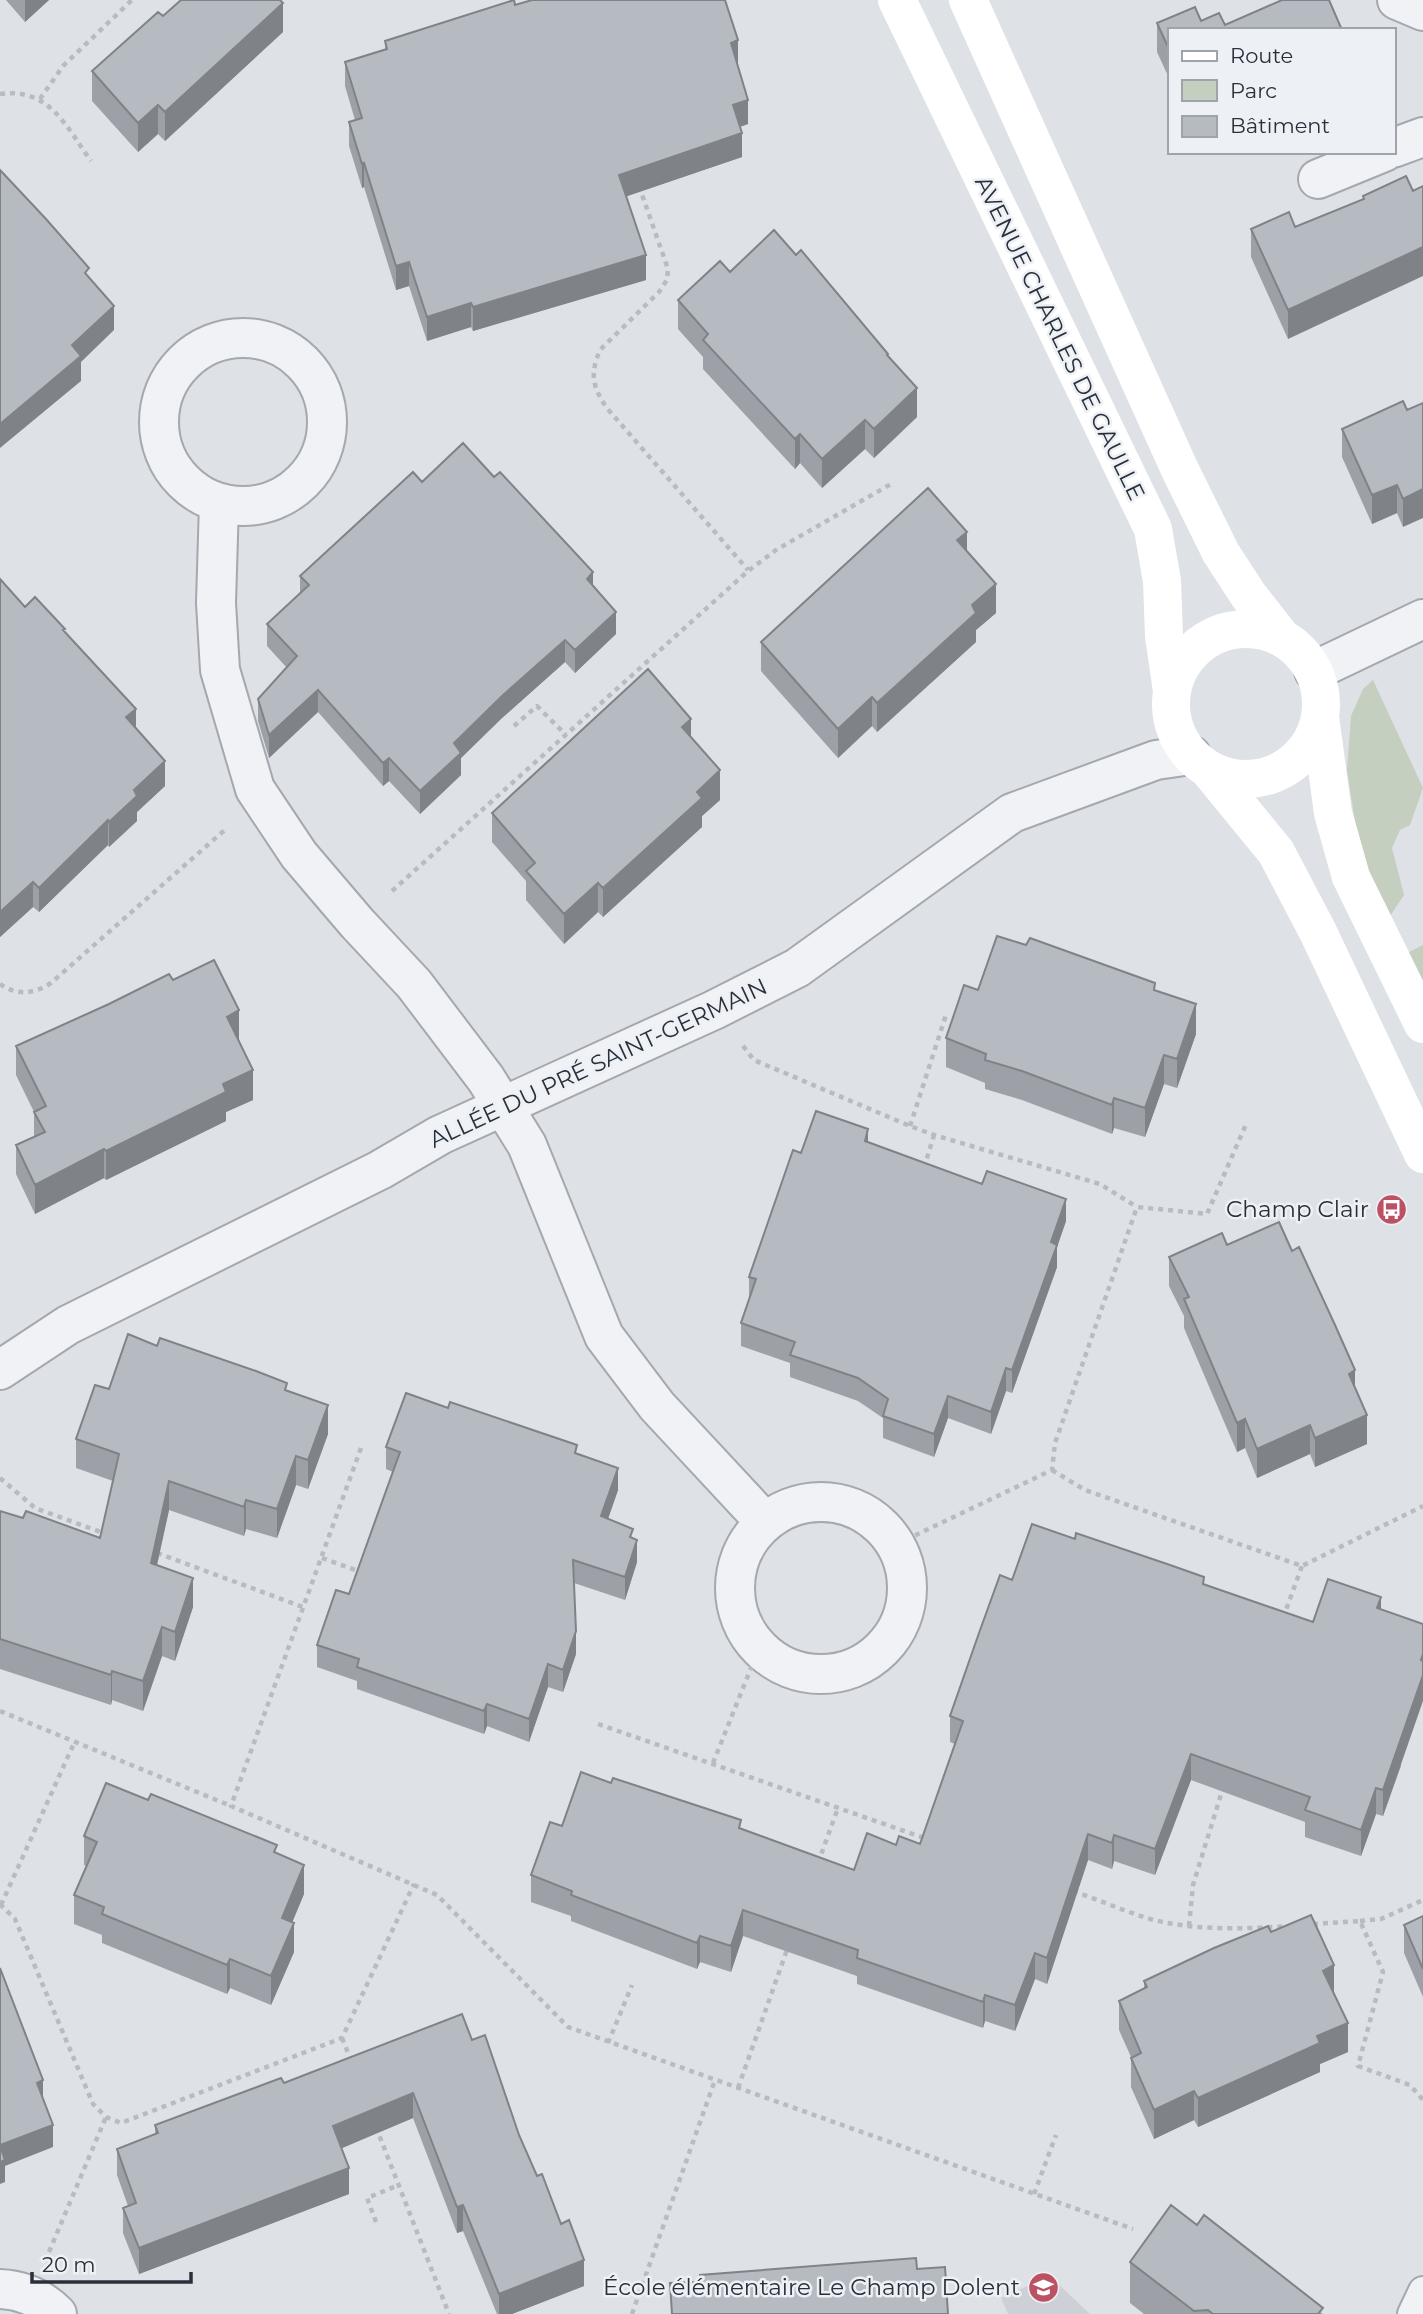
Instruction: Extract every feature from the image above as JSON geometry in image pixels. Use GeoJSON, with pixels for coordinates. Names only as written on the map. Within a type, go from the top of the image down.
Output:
{"type":"FeatureCollection","features":[{"type":"Feature","properties":{"kind":"main road","name":"AVENUE CHARLES DE GAULLE"},"geometry":{"type":"LineString","coordinates":[[897,0],[1153,529],[1162,581],[1164,636],[1172,691],[1171,714],[1178,737],[1276,852],[1318,932],[1423,1154]]}},
{"type":"Feature","properties":{"kind":"main road","name":"AVENUE CHARLES DE GAULLE"},"geometry":{"type":"LineString","coordinates":[[968,0],[1215,541],[1249,596],[1282,638],[1300,652],[1314,671]]}},
{"type":"Feature","properties":{"kind":"main road","name":"AVENUE CHARLES DE GAULLE"},"geometry":{"type":"LineString","coordinates":[[1172,691],[1180,668],[1194,649],[1214,636],[1236,629],[1260,630],[1282,638]]}},
{"type":"Feature","properties":{"kind":"main road"},"geometry":{"type":"LineString","coordinates":[[1314,671],[1321,694],[1320,718],[1333,813],[1351,877],[1423,1024]]}},
{"type":"Feature","properties":{"kind":"main road"},"geometry":{"type":"LineString","coordinates":[[1199,762],[1230,778],[1254,779],[1277,772],[1298,759],[1313,740],[1320,718]]}},
{"type":"Feature","properties":{"kind":"street"},"geometry":{"type":"LineString","coordinates":[[1397,0],[1423,11]]}},
{"type":"Feature","properties":{"kind":"street"},"geometry":{"type":"LineString","coordinates":[[1395,147],[1423,136]]}},
{"type":"Feature","properties":{"kind":"street"},"geometry":{"type":"LineString","coordinates":[[1318,179],[1379,154]]}},
{"type":"Feature","properties":{"kind":"street"},"geometry":{"type":"LineString","coordinates":[[255,339],[275,344],[293,355],[309,370],[321,388],[327,409],[327,431],[322,452],[312,471],[298,487],[280,499],[239,507],[219,503],[183,482],[171,465],[163,446],[159,420],[163,394],[177,371],[195,353],[214,343],[255,339]]}},
{"type":"Feature","properties":{"kind":"street"},"geometry":{"type":"LineString","coordinates":[[219,503],[216,603],[220,670],[255,789],[262,803],[299,855],[356,923],[414,984],[486,1079],[527,1145],[604,1336],[657,1406],[765,1522]]}},
{"type":"Feature","properties":{"kind":"street"},"geometry":{"type":"LineString","coordinates":[[1314,671],[1423,619]]}},
{"type":"Feature","properties":{"kind":"street","name":"ALLÉE DU PRÉ SAINT-GERMAIN"},"geometry":{"type":"LineString","coordinates":[[0,1370],[68,1325],[380,1170],[440,1135],[715,1010],[797,968],[1012,814],[1156,760],[1199,762]]}},
{"type":"Feature","properties":{"kind":"street"},"geometry":{"type":"LineString","coordinates":[[818,1501],[846,1505],[866,1514],[884,1527],[897,1544],[907,1573],[907,1602],[897,1630],[881,1651],[859,1666],[832,1674],[819,1674],[806,1673],[780,1664],[759,1648],[743,1625],[735,1598],[736,1569],[747,1544],[765,1522],[789,1507],[818,1501]]}},
{"type":"Feature","properties":{"kind":"lane"},"geometry":{"type":"LineString","coordinates":[[1412,2314],[1423,2291]]}},
{"type":"Feature","properties":{"kind":"path"},"geometry":{"type":"LineString","coordinates":[[40,99],[63,66],[132,0]]}},
{"type":"Feature","properties":{"kind":"path"},"geometry":{"type":"LineString","coordinates":[[0,94],[19,91],[40,99],[63,121],[90,161]]}},
{"type":"Feature","properties":{"kind":"path"},"geometry":{"type":"LineString","coordinates":[[636,178],[668,269],[667,281],[600,349],[593,376],[596,391],[606,407],[748,570]]}},
{"type":"Feature","properties":{"kind":"path"},"geometry":{"type":"LineString","coordinates":[[356,923],[748,570],[776,550],[891,484]]}},
{"type":"Feature","properties":{"kind":"path"},"geometry":{"type":"LineString","coordinates":[[514,726],[537,706],[566,735]]}},
{"type":"Feature","properties":{"kind":"path"},"geometry":{"type":"LineString","coordinates":[[0,984],[20,993],[40,990],[51,984],[220,834],[262,803]]}},
{"type":"Feature","properties":{"kind":"path"},"geometry":{"type":"LineString","coordinates":[[715,1010],[754,1060],[934,1136],[1100,1184],[1137,1208],[1207,1214],[1247,1122]]}},
{"type":"Feature","properties":{"kind":"path"},"geometry":{"type":"LineString","coordinates":[[910,1126],[946,1015]]}},
{"type":"Feature","properties":{"kind":"path"},"geometry":{"type":"LineString","coordinates":[[932,1175],[923,1171],[934,1136]]}},
{"type":"Feature","properties":{"kind":"path"},"geometry":{"type":"LineString","coordinates":[[1052,1469],[1055,1443],[1137,1208]]}},
{"type":"Feature","properties":{"kind":"path"},"geometry":{"type":"LineString","coordinates":[[231,1807],[361,1448]]}},
{"type":"Feature","properties":{"kind":"path"},"geometry":{"type":"LineString","coordinates":[[897,1544],[1052,1469]]}},
{"type":"Feature","properties":{"kind":"path"},"geometry":{"type":"LineString","coordinates":[[1052,1469],[1086,1490],[1302,1566]]}},
{"type":"Feature","properties":{"kind":"path"},"geometry":{"type":"LineString","coordinates":[[0,1478],[35,1507],[111,1536]]}},
{"type":"Feature","properties":{"kind":"path"},"geometry":{"type":"LineString","coordinates":[[1279,1628],[1302,1566],[1423,1506]]}},
{"type":"Feature","properties":{"kind":"path"},"geometry":{"type":"LineString","coordinates":[[150,1550],[303,1607]]}},
{"type":"Feature","properties":{"kind":"path"},"geometry":{"type":"LineString","coordinates":[[322,1558],[359,1571],[362,1560]]}},
{"type":"Feature","properties":{"kind":"path"},"geometry":{"type":"LineString","coordinates":[[713,1763],[759,1648]]}},
{"type":"Feature","properties":{"kind":"path"},"geometry":{"type":"LineString","coordinates":[[0,1711],[437,1895],[568,2027],[1133,2230]]}},
{"type":"Feature","properties":{"kind":"path"},"geometry":{"type":"LineString","coordinates":[[598,1724],[929,1840]]}},
{"type":"Feature","properties":{"kind":"path"},"geometry":{"type":"LineString","coordinates":[[75,1741],[1,1905],[15,1919],[93,2104],[106,2117],[121,2123],[342,2038],[414,1884]]}},
{"type":"Feature","properties":{"kind":"path"},"geometry":{"type":"LineString","coordinates":[[1189,1926],[1193,1885],[1226,1779]]}},
{"type":"Feature","properties":{"kind":"path"},"geometry":{"type":"LineString","coordinates":[[815,1871],[838,1808]]}},
{"type":"Feature","properties":{"kind":"path"},"geometry":{"type":"LineString","coordinates":[[1071,1891],[1149,1918],[1189,1926],[1239,1929],[1293,1926]]}},
{"type":"Feature","properties":{"kind":"path"},"geometry":{"type":"LineString","coordinates":[[1307,1925],[1381,1919],[1423,1900]]}},
{"type":"Feature","properties":{"kind":"path"},"geometry":{"type":"LineString","coordinates":[[1360,1921],[1383,1972],[1358,2066],[1410,2085],[1423,2100]]}},
{"type":"Feature","properties":{"kind":"path"},"geometry":{"type":"LineString","coordinates":[[738,2088],[792,1935]]}},
{"type":"Feature","properties":{"kind":"path"},"geometry":{"type":"LineString","coordinates":[[608,2043],[632,1985]]}},
{"type":"Feature","properties":{"kind":"path"},"geometry":{"type":"LineString","coordinates":[[342,2038],[356,2074]]}},
{"type":"Feature","properties":{"kind":"path"},"geometry":{"type":"LineString","coordinates":[[632,2314],[715,2080]]}},
{"type":"Feature","properties":{"kind":"path"},"geometry":{"type":"LineString","coordinates":[[29,2300],[106,2117]]}},
{"type":"Feature","properties":{"kind":"path"},"geometry":{"type":"LineString","coordinates":[[375,2123],[449,2314]]}},
{"type":"Feature","properties":{"kind":"path"},"geometry":{"type":"LineString","coordinates":[[1034,2194],[1056,2135]]}},
{"type":"Feature","properties":{"kind":"path"},"geometry":{"type":"LineString","coordinates":[[376,2222],[367,2198],[398,2185]]}},
{"type":"Feature","properties":{"kind":"shaded area","name":"École élémentaire Le Champ Dolent"},"geometry":{"type":"Polygon","coordinates":[[[1050,2276],[1090,2314],[1008,2314],[1001,2298],[1050,2276]]]}},
{"type":"Feature","properties":{"kind":"green space"},"geometry":{"type":"Polygon","coordinates":[[[1373,680],[1423,788],[1410,825],[1400,830],[1392,848],[1404,895],[1386,922],[1361,861],[1347,770],[1351,716],[1363,689],[1373,680]]]}},
{"type":"Feature","properties":{"kind":"green space"},"geometry":{"type":"Polygon","coordinates":[[[1423,945],[1423,995],[1403,955],[1423,945]]]}},
{"type":"Feature","properties":{"kind":"building"},"geometry":{"type":"Polygon","coordinates":[[[181,0],[280,0],[283,3],[165,112],[158,105],[138,123],[92,71],[158,12],[163,16],[181,0]]]}},
{"type":"Feature","properties":{"kind":"building"},"geometry":{"type":"Polygon","coordinates":[[[514,0],[515,5],[532,0],[725,0],[738,40],[731,43],[748,100],[733,105],[742,133],[619,175],[646,255],[473,307],[471,303],[427,317],[409,262],[396,266],[364,163],[362,164],[349,122],[362,118],[345,62],[387,49],[385,41],[514,0]]]}},
{"type":"Feature","properties":{"kind":"building"},"geometry":{"type":"Polygon","coordinates":[[[1282,0],[1329,0],[1341,28],[1168,28],[1168,47],[1157,23],[1195,7],[1201,21],[1219,13],[1225,25],[1282,0]]]}},
{"type":"Feature","properties":{"kind":"building"},"geometry":{"type":"Polygon","coordinates":[[[0,170],[89,268],[85,273],[114,306],[72,345],[81,356],[0,424],[0,170]]]}},
{"type":"Feature","properties":{"kind":"building"},"geometry":{"type":"Polygon","coordinates":[[[1406,176],[1413,191],[1423,186],[1423,247],[1288,310],[1251,229],[1289,212],[1295,227],[1364,199],[1363,196],[1406,176]]]}},
{"type":"Feature","properties":{"kind":"building"},"geometry":{"type":"Polygon","coordinates":[[[774,230],[796,255],[801,250],[917,388],[874,429],[865,420],[822,459],[800,434],[795,439],[703,340],[708,334],[678,300],[720,261],[730,272],[774,230]]]}},
{"type":"Feature","properties":{"kind":"building"},"geometry":{"type":"Polygon","coordinates":[[[1403,401],[1407,410],[1423,403],[1423,489],[1403,499],[1397,485],[1372,495],[1342,429],[1403,401]]]}},
{"type":"Feature","properties":{"kind":"building"},"geometry":{"type":"Polygon","coordinates":[[[463,443],[494,477],[500,472],[593,572],[587,579],[616,612],[575,650],[565,640],[502,696],[454,743],[461,753],[420,791],[389,758],[383,763],[318,690],[269,735],[258,699],[297,656],[267,624],[309,585],[300,576],[413,472],[422,482],[463,443]]]}},
{"type":"Feature","properties":{"kind":"building"},"geometry":{"type":"Polygon","coordinates":[[[928,488],[967,532],[957,540],[996,584],[972,605],[976,613],[877,703],[872,697],[838,729],[761,642],[928,488]]]}},
{"type":"Feature","properties":{"kind":"building"},"geometry":{"type":"Polygon","coordinates":[[[0,579],[25,607],[35,597],[65,629],[63,630],[136,709],[126,717],[165,761],[134,790],[137,796],[109,822],[108,820],[39,888],[33,882],[0,912],[0,579]]]}},
{"type":"Feature","properties":{"kind":"building"},"geometry":{"type":"Polygon","coordinates":[[[648,669],[691,719],[682,727],[720,770],[697,792],[702,798],[603,888],[598,883],[564,914],[526,871],[535,863],[492,813],[648,669]]]}},
{"type":"Feature","properties":{"kind":"building"},"geometry":{"type":"Polygon","coordinates":[[[997,936],[1026,945],[1030,938],[1155,983],[1154,990],[1196,1004],[1177,1059],[1164,1055],[1145,1108],[1114,1098],[1112,1105],[985,1060],[986,1054],[946,1038],[964,985],[978,990],[997,936]]]}},
{"type":"Feature","properties":{"kind":"building"},"geometry":{"type":"Polygon","coordinates":[[[214,960],[239,1010],[227,1017],[253,1070],[223,1084],[226,1092],[106,1151],[104,1149],[35,1185],[16,1145],[45,1132],[34,1112],[46,1106],[16,1046],[169,974],[173,980],[214,960]]]}},
{"type":"Feature","properties":{"kind":"building"},"geometry":{"type":"Polygon","coordinates":[[[816,1111],[868,1129],[865,1141],[982,1184],[987,1171],[1066,1199],[1051,1242],[1057,1245],[1012,1370],[1006,1368],[991,1412],[948,1396],[934,1434],[883,1416],[888,1399],[858,1378],[790,1355],[795,1342],[741,1323],[756,1279],[749,1277],[793,1150],[801,1153],[816,1111]]]}},
{"type":"Feature","properties":{"kind":"building"},"geometry":{"type":"Polygon","coordinates":[[[1279,1222],[1292,1251],[1299,1247],[1335,1325],[1355,1370],[1349,1374],[1367,1415],[1315,1438],[1310,1425],[1257,1449],[1245,1419],[1237,1423],[1184,1299],[1189,1297],[1169,1257],[1222,1233],[1227,1245],[1279,1222]]]}},
{"type":"Feature","properties":{"kind":"building"},"geometry":{"type":"Polygon","coordinates":[[[128,1334],[157,1346],[160,1338],[256,1371],[287,1383],[285,1390],[328,1405],[308,1460],[296,1456],[277,1509],[246,1500],[244,1507],[169,1481],[151,1563],[193,1578],[175,1632],[162,1627],[143,1681],[112,1671],[111,1675],[0,1639],[0,1511],[23,1518],[26,1511],[100,1538],[119,1454],[76,1439],[95,1385],[109,1389],[128,1334]]]}},
{"type":"Feature","properties":{"kind":"building"},"geometry":{"type":"Polygon","coordinates":[[[406,1393],[448,1408],[450,1402],[577,1445],[575,1453],[618,1468],[601,1516],[633,1529],[630,1537],[637,1540],[625,1577],[573,1560],[576,1631],[563,1670],[548,1664],[529,1719],[487,1704],[484,1711],[357,1667],[359,1659],[317,1645],[336,1590],[349,1594],[400,1452],[386,1447],[406,1393]]]}},
{"type":"Feature","properties":{"kind":"building"},"geometry":{"type":"Polygon","coordinates":[[[1032,1524],[1075,1539],[1076,1533],[1170,1565],[1204,1577],[1203,1584],[1313,1622],[1328,1579],[1381,1597],[1377,1608],[1423,1624],[1423,1675],[1383,1790],[1376,1788],[1361,1830],[1305,1810],[1310,1797],[1191,1754],[1155,1849],[1114,1835],[1112,1843],[1088,1834],[1047,1958],[1035,1953],[1015,2005],[985,1995],[983,2002],[857,1958],[858,1950],[743,1910],[731,1946],[700,1936],[697,1943],[571,1895],[572,1891],[531,1875],[550,1822],[562,1826],[581,1772],[611,1783],[613,1778],[741,1820],[739,1828],[854,1870],[867,1833],[896,1845],[899,1836],[920,1844],[963,1721],[950,1716],[979,1633],[1000,1575],[1012,1580],[1032,1524]]]}},
{"type":"Feature","properties":{"kind":"building"},"geometry":{"type":"Polygon","coordinates":[[[106,1783],[148,1800],[151,1794],[277,1845],[274,1852],[304,1865],[282,1918],[294,1923],[271,1976],[230,1959],[227,1965],[102,1914],[104,1907],[74,1895],[97,1842],[84,1836],[106,1783]]]}},
{"type":"Feature","properties":{"kind":"building"},"geometry":{"type":"Polygon","coordinates":[[[1311,1915],[1334,1965],[1323,1971],[1348,2023],[1317,2036],[1320,2043],[1198,2098],[1194,2091],[1154,2110],[1131,2058],[1141,2053],[1119,2001],[1147,1987],[1144,1981],[1214,1948],[1268,1926],[1271,1932],[1311,1915]]]}},
{"type":"Feature","properties":{"kind":"building"},"geometry":{"type":"Polygon","coordinates":[[[1423,1916],[1423,1969],[1404,1925],[1423,1916]]]}},
{"type":"Feature","properties":{"kind":"building"},"geometry":{"type":"Polygon","coordinates":[[[0,1968],[43,2080],[37,2083],[53,2125],[0,2145],[0,1968]]]}},
{"type":"Feature","properties":{"kind":"building"},"geometry":{"type":"Polygon","coordinates":[[[462,2014],[472,2040],[485,2035],[519,2135],[537,2176],[542,2174],[561,2224],[569,2220],[584,2260],[499,2294],[463,2205],[457,2207],[413,2093],[333,2126],[349,2168],[139,2248],[123,2208],[136,2203],[117,2149],[158,2133],[155,2125],[281,2078],[284,2083],[462,2014]]]}},
{"type":"Feature","properties":{"kind":"building"},"geometry":{"type":"Polygon","coordinates":[[[0,2146],[5,2160],[0,2162],[0,2146]]]}},
{"type":"Feature","properties":{"kind":"building"},"geometry":{"type":"Polygon","coordinates":[[[1171,2205],[1197,2225],[1204,2215],[1323,2308],[1318,2314],[1213,2314],[1208,2310],[1194,2311],[1130,2262],[1171,2205]]]}},
{"type":"Feature","properties":{"kind":"building"},"geometry":{"type":"Polygon","coordinates":[[[916,2258],[917,2269],[945,2267],[948,2314],[672,2314],[670,2283],[700,2282],[700,2275],[916,2258]]]}},
{"type":"Feature","properties":{"kind":"place","name":"Champ Clair"},"geometry":{"type":"Point","coordinates":[1392,1209]}},
{"type":"Feature","properties":{"kind":"place","name":"École élémentaire Le Champ Dolent"},"geometry":{"type":"Point","coordinates":[1043,2287]}}]}
